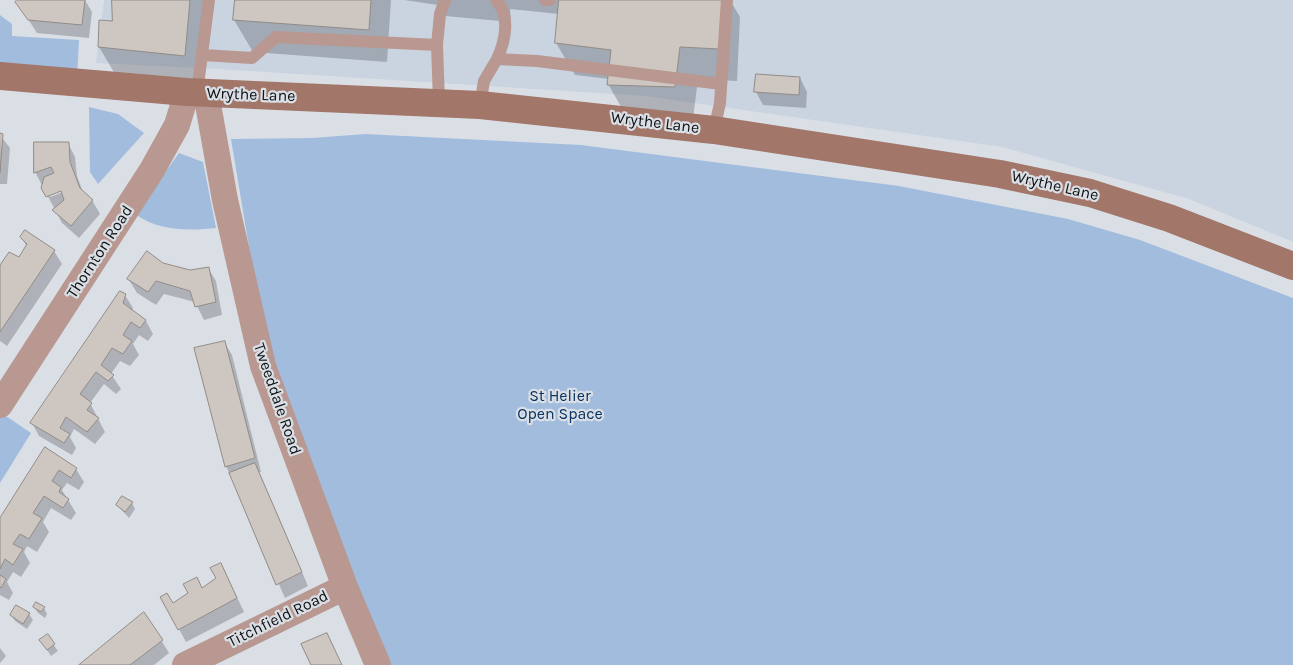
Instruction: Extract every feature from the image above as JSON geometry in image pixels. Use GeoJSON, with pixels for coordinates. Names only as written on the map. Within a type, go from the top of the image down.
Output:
{"type":"FeatureCollection","features":[{"type":"Feature","properties":{"kind":"main road","name":"Wrythe Lane"},"geometry":{"type":"LineString","coordinates":[[0,76],[197,93],[480,104],[714,130],[1000,174],[1090,193],[1177,221],[1293,266]]}},
{"type":"Feature","properties":{"kind":"street","name":"Thornton Road"},"geometry":{"type":"LineString","coordinates":[[0,406],[152,170],[197,93]]}},
{"type":"Feature","properties":{"kind":"street","name":"Tweeddale Road"},"geometry":{"type":"LineString","coordinates":[[197,93],[262,366],[345,588],[378,665]]}},
{"type":"Feature","properties":{"kind":"street","name":"Titchfield Road"},"geometry":{"type":"LineString","coordinates":[[186,665],[345,588]]}},
{"type":"Feature","properties":{"kind":"lane"},"geometry":{"type":"LineString","coordinates":[[197,93],[209,0]]}},
{"type":"Feature","properties":{"kind":"lane"},"geometry":{"type":"LineString","coordinates":[[439,102],[438,23],[445,0]]}},
{"type":"Feature","properties":{"kind":"lane"},"geometry":{"type":"LineString","coordinates":[[480,104],[484,81],[504,44],[503,12],[496,0]]}},
{"type":"Feature","properties":{"kind":"lane"},"geometry":{"type":"LineString","coordinates":[[545,0],[550,0]]}},
{"type":"Feature","properties":{"kind":"lane"},"geometry":{"type":"LineString","coordinates":[[714,130],[722,84],[727,0]]}},
{"type":"Feature","properties":{"kind":"lane"},"geometry":{"type":"LineString","coordinates":[[203,55],[252,58],[276,37],[437,45]]}},
{"type":"Feature","properties":{"kind":"lane"},"geometry":{"type":"LineString","coordinates":[[497,59],[722,84]]}},
{"type":"Feature","properties":{"kind":"shaded area"},"geometry":{"type":"Polygon","coordinates":[[[104,0],[1293,0],[1293,242],[1189,199],[1002,147],[645,96],[96,63],[104,0]]]}},
{"type":"Feature","properties":{"kind":"green space"},"geometry":{"type":"Polygon","coordinates":[[[0,15],[12,24],[12,36],[79,40],[77,78],[0,71],[0,15]]]}},
{"type":"Feature","properties":{"kind":"green space"},"geometry":{"type":"Polygon","coordinates":[[[89,107],[118,114],[144,133],[98,184],[90,172],[89,107]]]}},
{"type":"Feature","properties":{"kind":"green space","name":"St Helier Open Space"},"geometry":{"type":"Polygon","coordinates":[[[365,134],[581,145],[899,186],[1068,219],[1140,240],[1293,298],[1293,665],[386,665],[308,479],[260,313],[231,139],[313,138],[365,134]]]}},
{"type":"Feature","properties":{"kind":"green space"},"geometry":{"type":"Polygon","coordinates":[[[179,153],[203,162],[216,228],[174,229],[153,224],[135,214],[179,153]]]}},
{"type":"Feature","properties":{"kind":"green space"},"geometry":{"type":"Polygon","coordinates":[[[0,412],[31,433],[0,483],[0,412]]]}},
{"type":"Feature","properties":{"kind":"building"},"geometry":{"type":"Polygon","coordinates":[[[17,0],[85,0],[82,25],[28,20],[15,2],[17,0]]]}},
{"type":"Feature","properties":{"kind":"building"},"geometry":{"type":"Polygon","coordinates":[[[112,0],[190,0],[185,56],[98,47],[99,20],[112,21],[112,0]]]}},
{"type":"Feature","properties":{"kind":"building"},"geometry":{"type":"Polygon","coordinates":[[[235,0],[371,0],[369,30],[233,20],[235,0]]]}},
{"type":"Feature","properties":{"kind":"building"},"geometry":{"type":"Polygon","coordinates":[[[559,0],[722,0],[719,49],[680,47],[675,87],[607,85],[611,50],[555,43],[559,0]]]}},
{"type":"Feature","properties":{"kind":"building"},"geometry":{"type":"Polygon","coordinates":[[[756,74],[800,77],[799,95],[754,92],[756,74]]]}},
{"type":"Feature","properties":{"kind":"building"},"geometry":{"type":"Polygon","coordinates":[[[0,133],[3,134],[0,172],[0,133]]]}},
{"type":"Feature","properties":{"kind":"building"},"geometry":{"type":"Polygon","coordinates":[[[34,142],[69,142],[70,162],[80,188],[93,200],[71,226],[52,210],[64,200],[61,191],[46,197],[41,188],[44,177],[54,173],[51,167],[34,173],[34,142]]]}},
{"type":"Feature","properties":{"kind":"building"},"geometry":{"type":"Polygon","coordinates":[[[25,230],[55,250],[0,332],[0,265],[9,252],[19,257],[27,244],[20,237],[25,230]]]}},
{"type":"Feature","properties":{"kind":"building"},"geometry":{"type":"Polygon","coordinates":[[[147,251],[163,263],[190,270],[209,267],[216,302],[195,307],[190,291],[156,281],[148,292],[127,279],[147,251]]]}},
{"type":"Feature","properties":{"kind":"building"},"geometry":{"type":"Polygon","coordinates":[[[120,291],[126,294],[123,303],[146,320],[140,328],[131,322],[123,335],[132,341],[123,354],[112,348],[101,365],[114,375],[108,381],[96,372],[80,394],[92,403],[87,410],[99,418],[87,432],[66,417],[60,428],[70,434],[64,443],[30,423],[120,291]]]}},
{"type":"Feature","properties":{"kind":"building"},"geometry":{"type":"Polygon","coordinates":[[[225,341],[255,458],[225,467],[194,348],[225,341]]]}},
{"type":"Feature","properties":{"kind":"building"},"geometry":{"type":"Polygon","coordinates":[[[45,447],[77,468],[71,478],[59,470],[52,481],[61,487],[59,492],[69,499],[63,508],[44,496],[33,513],[42,518],[29,539],[20,534],[13,544],[23,549],[13,565],[5,559],[0,569],[0,518],[45,447]]]}},
{"type":"Feature","properties":{"kind":"building"},"geometry":{"type":"Polygon","coordinates":[[[255,463],[302,572],[276,585],[229,473],[255,463]]]}},
{"type":"Feature","properties":{"kind":"building"},"geometry":{"type":"Polygon","coordinates":[[[122,496],[133,502],[125,512],[116,505],[122,496]]]}},
{"type":"Feature","properties":{"kind":"building"},"geometry":{"type":"Polygon","coordinates":[[[221,563],[237,598],[178,630],[160,597],[167,593],[173,603],[188,593],[183,584],[197,577],[202,588],[216,578],[210,568],[221,563]]]}},
{"type":"Feature","properties":{"kind":"building"},"geometry":{"type":"Polygon","coordinates":[[[0,575],[6,579],[1,588],[0,587],[0,575]]]}},
{"type":"Feature","properties":{"kind":"building"},"geometry":{"type":"Polygon","coordinates":[[[36,602],[45,607],[41,612],[33,607],[36,602]]]}},
{"type":"Feature","properties":{"kind":"building"},"geometry":{"type":"Polygon","coordinates":[[[16,605],[30,613],[23,624],[10,615],[16,605]]]}},
{"type":"Feature","properties":{"kind":"building"},"geometry":{"type":"Polygon","coordinates":[[[144,612],[163,640],[130,665],[79,665],[144,612]]]}},
{"type":"Feature","properties":{"kind":"building"},"geometry":{"type":"Polygon","coordinates":[[[327,633],[342,665],[311,665],[301,644],[327,633]]]}},
{"type":"Feature","properties":{"kind":"building"},"geometry":{"type":"Polygon","coordinates":[[[48,634],[55,644],[47,650],[39,640],[48,634]]]}}]}
